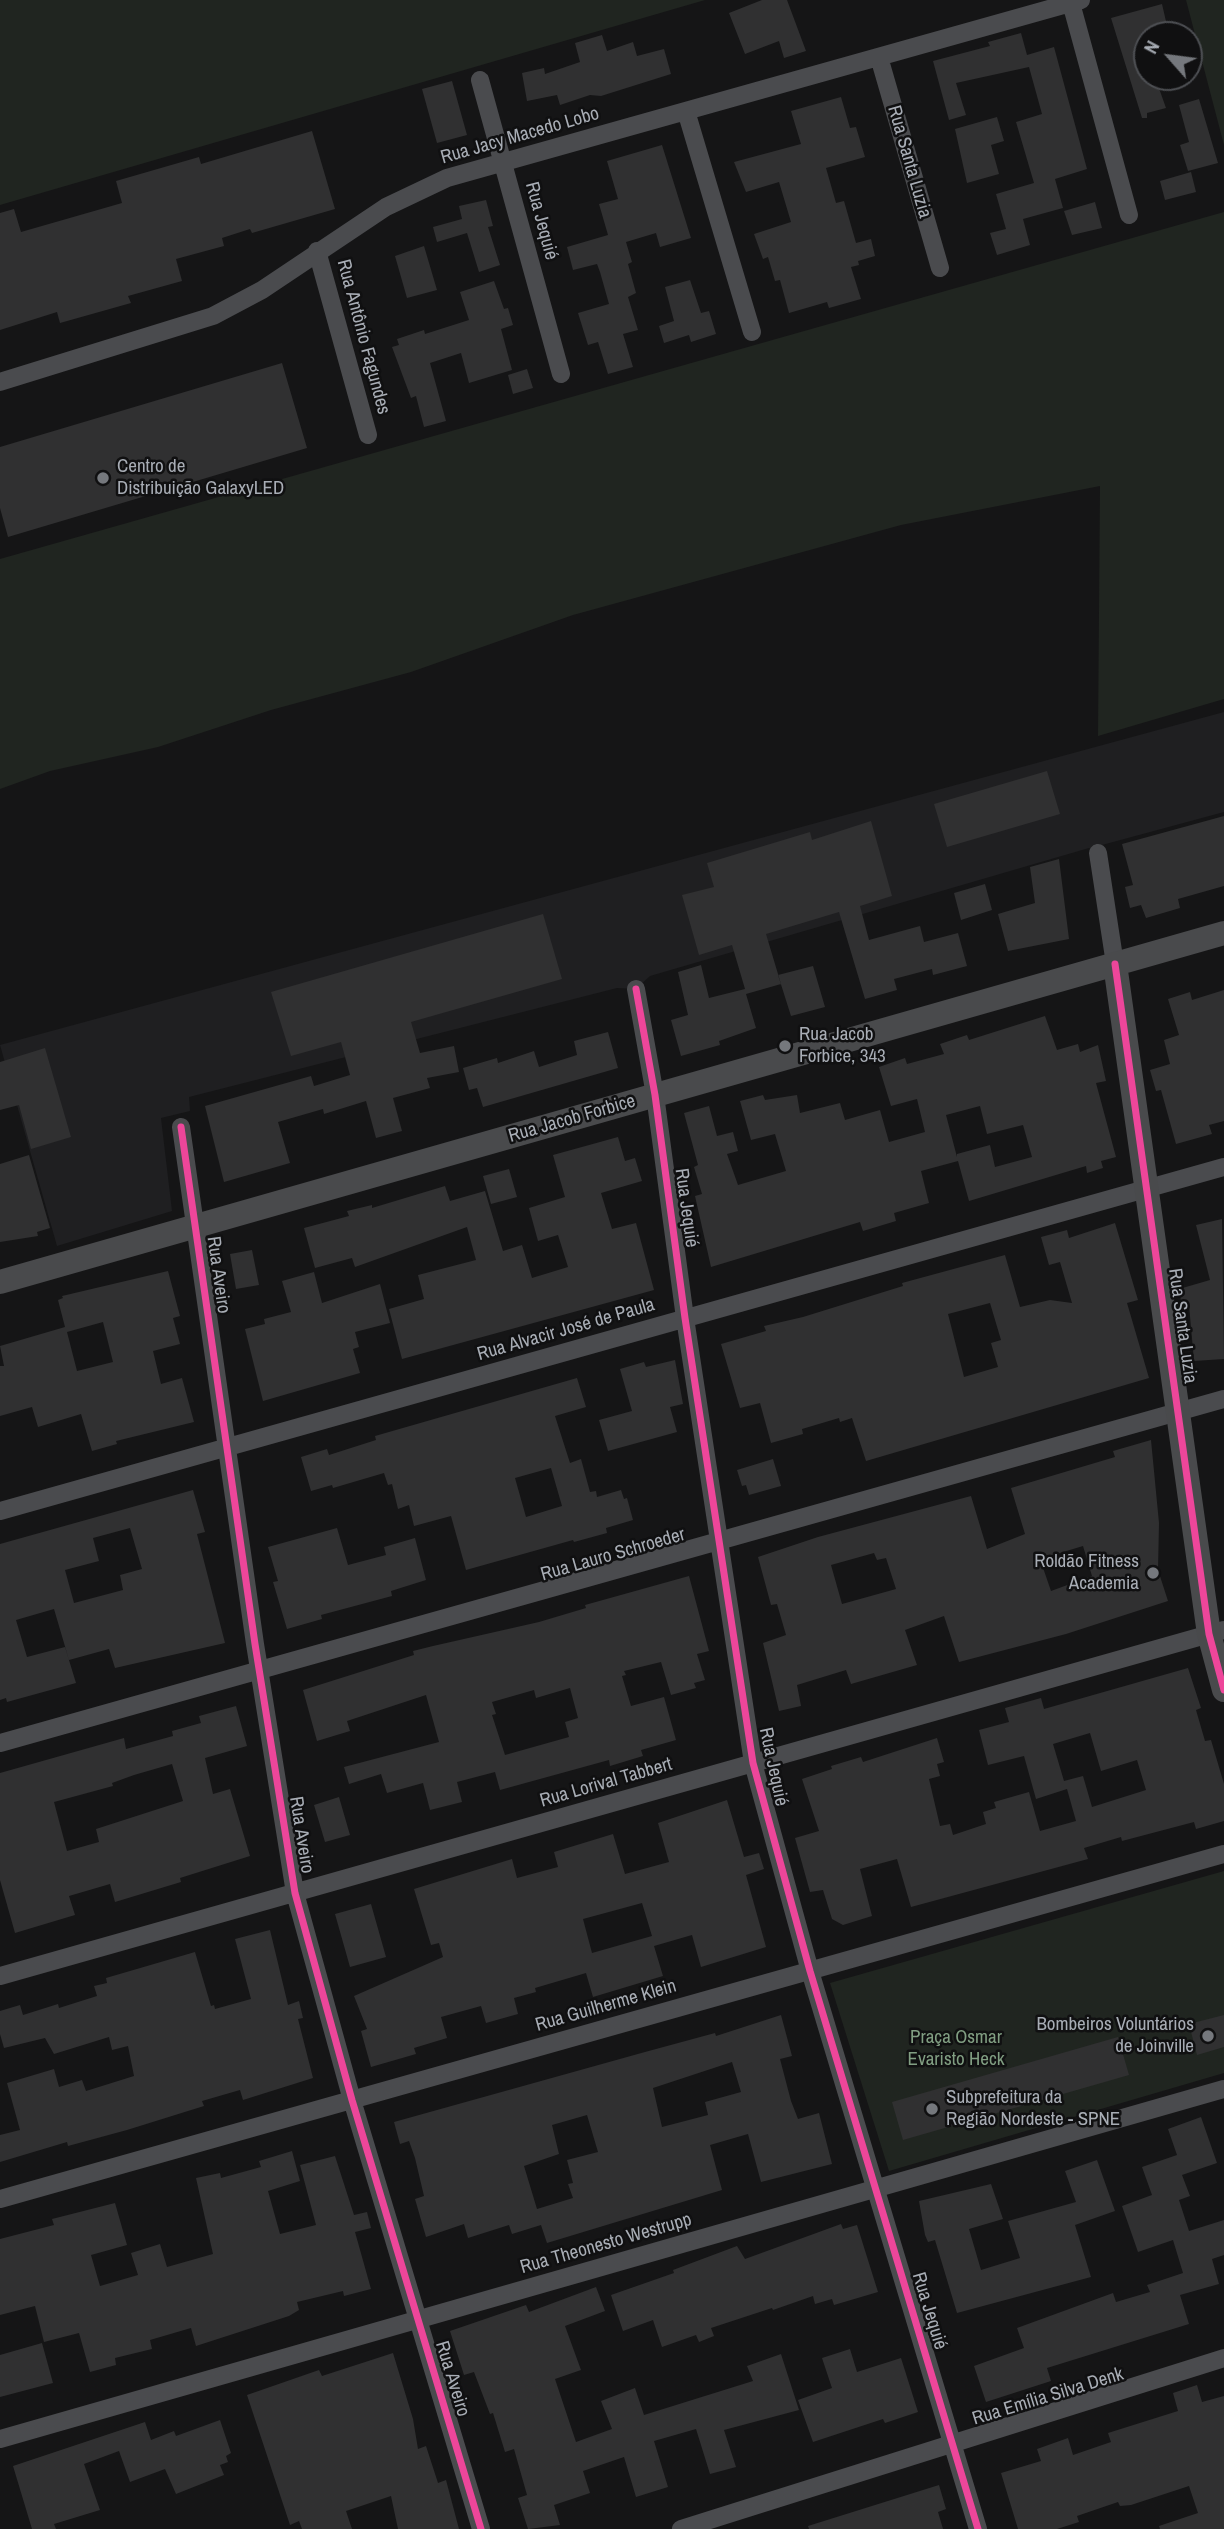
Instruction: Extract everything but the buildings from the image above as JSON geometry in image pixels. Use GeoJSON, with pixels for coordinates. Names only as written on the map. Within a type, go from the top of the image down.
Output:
{"type":"FeatureCollection","features":[{"type":"Feature","properties":{"kind":"street","name":"Rua Jacy Macedo Lobo"},"geometry":{"type":"LineString","coordinates":[[0,382],[213,316],[262,290],[317,251],[425,186],[1076,1]]}},
{"type":"Feature","properties":{"kind":"street"},"geometry":{"type":"LineString","coordinates":[[1076,1],[1129,215]]}},
{"type":"Feature","properties":{"kind":"street","name":"Rua Santa Luzia"},"geometry":{"type":"LineString","coordinates":[[879,57],[940,268]]}},
{"type":"Feature","properties":{"kind":"street","name":"Rua Jequié"},"geometry":{"type":"LineString","coordinates":[[480,80],[561,374]]}},
{"type":"Feature","properties":{"kind":"street"},"geometry":{"type":"LineString","coordinates":[[686,111],[752,332]]}},
{"type":"Feature","properties":{"kind":"street","name":"Rua Antônio Fagundes"},"geometry":{"type":"LineString","coordinates":[[317,251],[368,435]]}},
{"type":"Feature","properties":{"kind":"street","name":"Rua Santa Luzia"},"geometry":{"type":"LineString","coordinates":[[1098,853],[1179,1412],[1217,1632],[1224,1690]]}},
{"type":"Feature","properties":{"kind":"street","name":"Rua Jacob Forbice"},"geometry":{"type":"LineString","coordinates":[[0,1282],[1224,933]]}},
{"type":"Feature","properties":{"kind":"street","name":"Rua Jequié"},"geometry":{"type":"LineString","coordinates":[[636,989],[655,1095],[685,1318],[753,1763],[810,1971],[978,2529]]}},
{"type":"Feature","properties":{"kind":"street","name":"Rua Aveiro"},"geometry":{"type":"LineString","coordinates":[[181,1127],[259,1671],[295,1893],[352,2100],[481,2529]]}},
{"type":"Feature","properties":{"kind":"street","name":"Rua Alvacir José de Paula"},"geometry":{"type":"LineString","coordinates":[[0,1511],[1224,1167]]}},
{"type":"Feature","properties":{"kind":"street","name":"Rua Lauro Schroeder"},"geometry":{"type":"LineString","coordinates":[[0,1743],[1224,1399]]}},
{"type":"Feature","properties":{"kind":"street","name":"Rua Lorival Tabbert"},"geometry":{"type":"LineString","coordinates":[[0,1976],[1217,1632]]}},
{"type":"Feature","properties":{"kind":"street","name":"Rua Guilherme Klein"},"geometry":{"type":"LineString","coordinates":[[0,2199],[1224,1854]]}},
{"type":"Feature","properties":{"kind":"street","name":"Rua Theonesto Westrupp"},"geometry":{"type":"LineString","coordinates":[[0,2438],[1224,2089]]}},
{"type":"Feature","properties":{"kind":"street","name":"Rua Emília Silva Denk"},"geometry":{"type":"LineString","coordinates":[[681,2529],[1224,2358]]}},
{"type":"Feature","properties":{"kind":"shaded area"},"geometry":{"type":"Polygon","coordinates":[[[1224,712],[1224,812],[1102,845],[1098,853],[1089,848],[650,976],[636,989],[617,988],[189,1097],[190,1111],[161,1118],[172,1211],[57,1246],[0,1045],[1224,712]]]}},
{"type":"Feature","properties":{"kind":"green space"},"geometry":{"type":"Polygon","coordinates":[[[0,0],[705,0],[0,205],[0,0]]]}},
{"type":"Feature","properties":{"kind":"green space"},"geometry":{"type":"Polygon","coordinates":[[[1186,0],[1224,0],[1224,145],[1203,65],[1203,21],[1192,21],[1186,0]]]}},
{"type":"Feature","properties":{"kind":"green space"},"geometry":{"type":"Polygon","coordinates":[[[1224,212],[1224,699],[1098,736],[1100,486],[901,525],[573,615],[411,672],[271,710],[158,747],[50,771],[0,789],[0,559],[1224,212]]]}},
{"type":"Feature","properties":{"kind":"green space","name":"Praça Osmar Evaristo Heck"},"geometry":{"type":"Polygon","coordinates":[[[1224,1871],[1224,2073],[889,2171],[830,1983],[1224,1871]]]}},
{"type":"Feature","properties":{"kind":"cycle path"},"geometry":{"type":"LineString","coordinates":[[1115,964],[1209,1634],[1224,1690]]}},
{"type":"Feature","properties":{"kind":"cycle path"},"geometry":{"type":"LineString","coordinates":[[636,989],[655,1095],[685,1318],[753,1763],[810,1971],[978,2529]]}},
{"type":"Feature","properties":{"kind":"cycle path"},"geometry":{"type":"LineString","coordinates":[[181,1127],[255,1644],[295,1893],[352,2100],[481,2529]]}},
{"type":"Feature","properties":{"kind":"place","name":"Centro de Distribuição GalaxyLED"},"geometry":{"type":"Point","coordinates":[103,478]}},
{"type":"Feature","properties":{"kind":"place","name":"Rua Jacob Forbice, 343"},"geometry":{"type":"Point","coordinates":[785,1046]}},
{"type":"Feature","properties":{"kind":"place","name":"Roldão Fitness Academia"},"geometry":{"type":"Point","coordinates":[1153,1573]}},
{"type":"Feature","properties":{"kind":"place","name":"Bombeiros Voluntários de Joinville"},"geometry":{"type":"Point","coordinates":[1208,2036]}},
{"type":"Feature","properties":{"kind":"place","name":"Subprefeitura da Região Nordeste - SPNE"},"geometry":{"type":"Point","coordinates":[932,2109]}}]}
